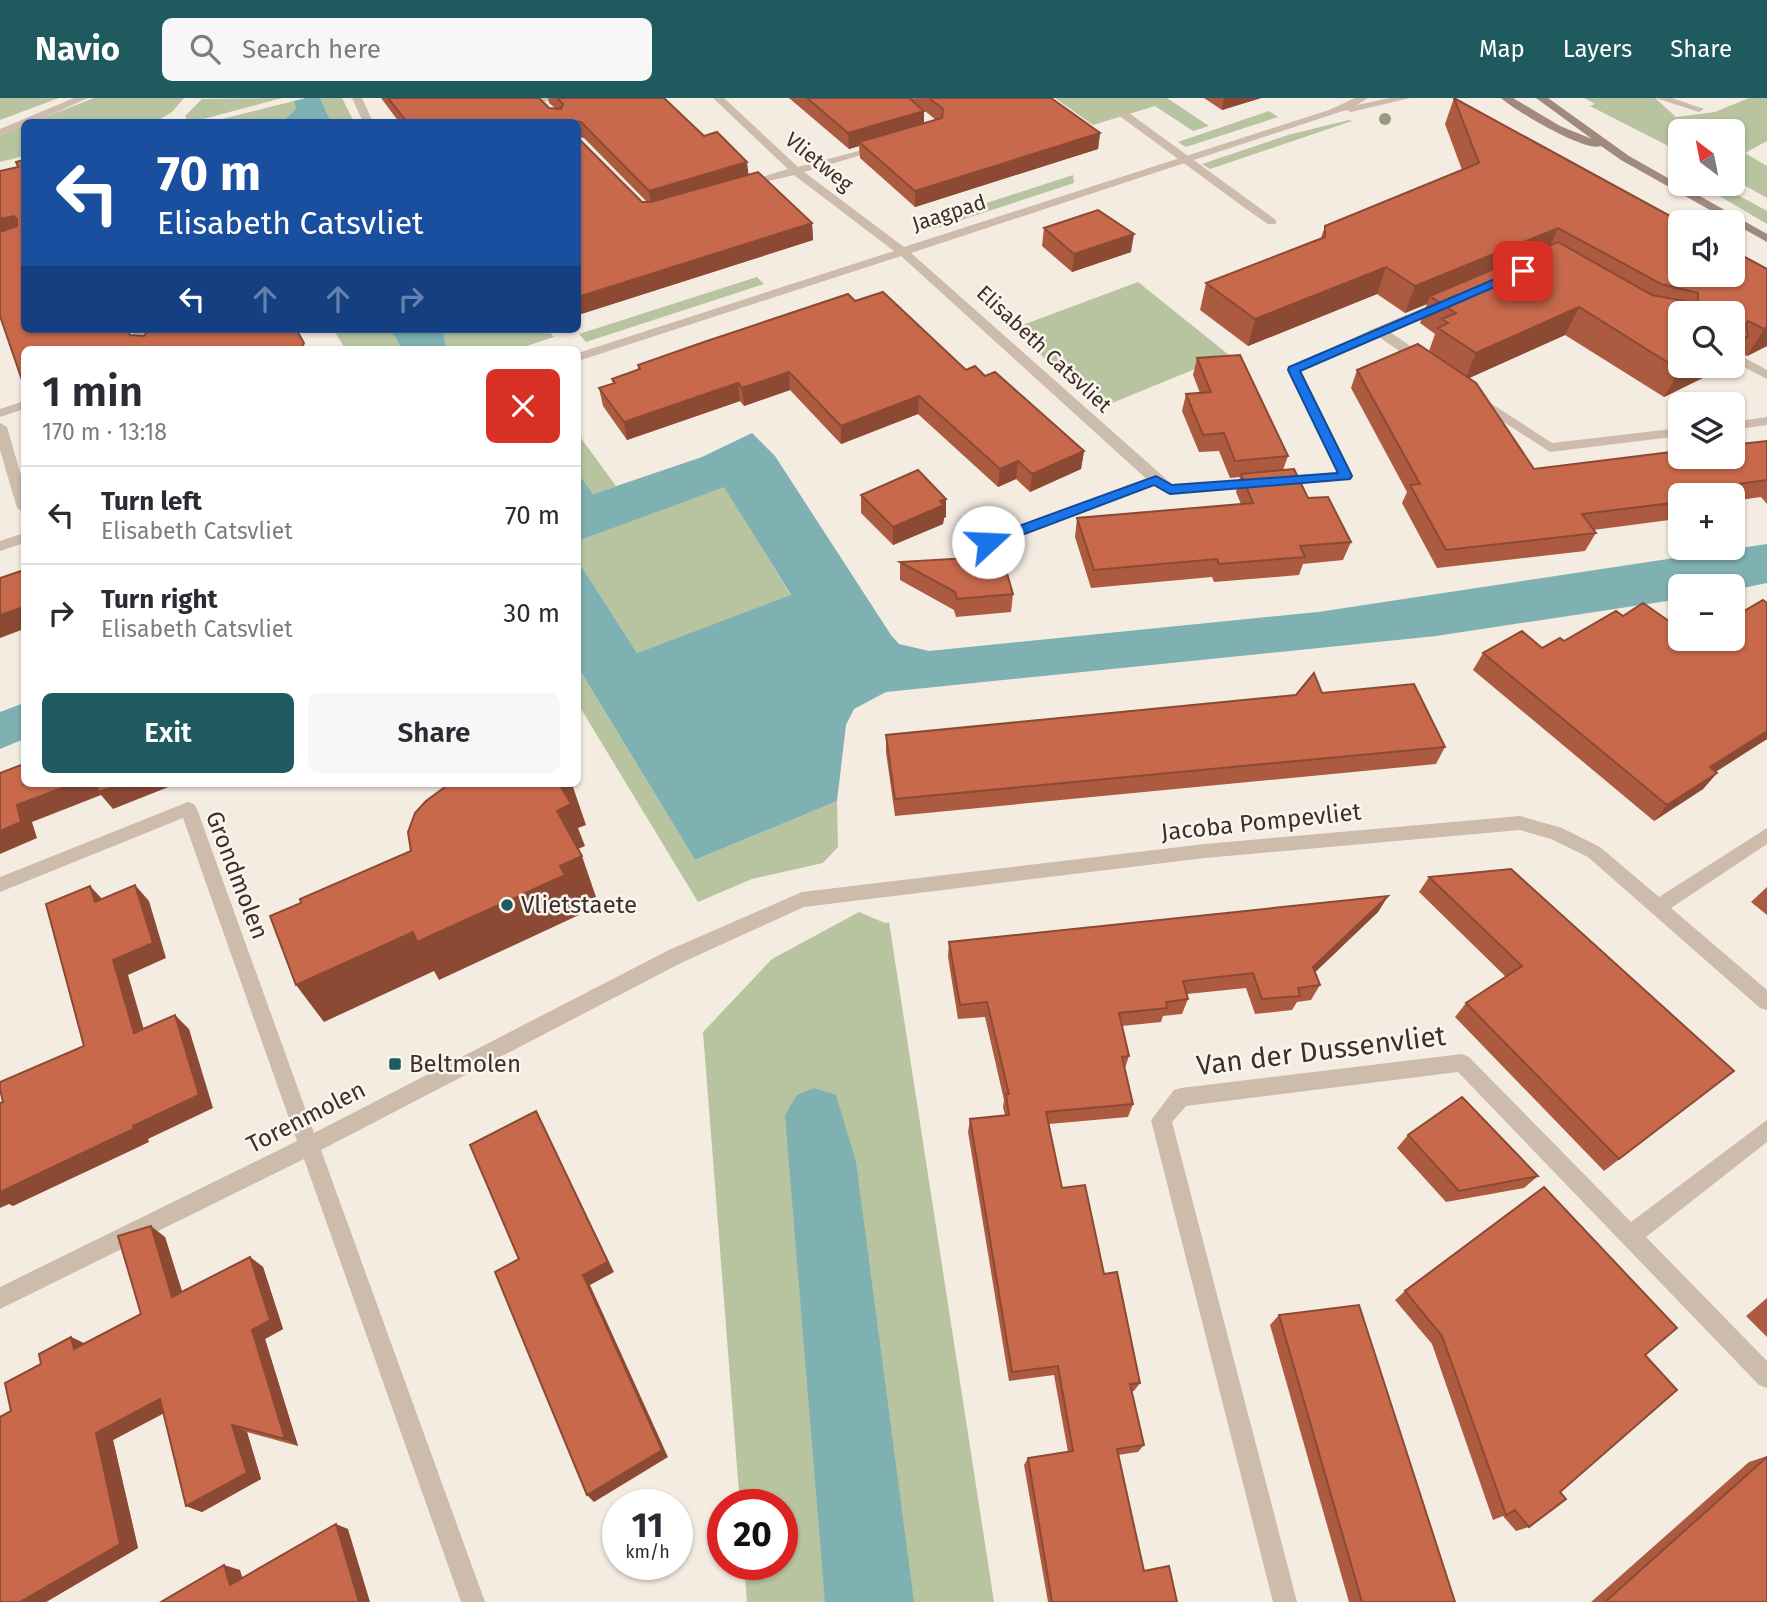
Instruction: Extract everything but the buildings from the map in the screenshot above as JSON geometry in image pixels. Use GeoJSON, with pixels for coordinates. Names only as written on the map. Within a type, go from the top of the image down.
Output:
{"type":"FeatureCollection","features":[{"type":"Feature","properties":{"kind":"main road"},"geometry":{"type":"LineString","coordinates":[[1506,98],[1556,128],[1625,158]]}},
{"type":"Feature","properties":{"kind":"main road"},"geometry":{"type":"LineString","coordinates":[[1541,98],[1625,158],[1767,239]]}},
{"type":"Feature","properties":{"kind":"street"},"geometry":{"type":"LineString","coordinates":[[33,119],[83,98]]}},
{"type":"Feature","properties":{"kind":"street"},"geometry":{"type":"LineString","coordinates":[[357,98],[367,119]]}},
{"type":"Feature","properties":{"kind":"street"},"geometry":{"type":"LineString","coordinates":[[549,98],[538,101],[556,119]]}},
{"type":"Feature","properties":{"kind":"street","name":"Vlietweg"},"geometry":{"type":"LineString","coordinates":[[718,98],[796,171],[901,251]]}},
{"type":"Feature","properties":{"kind":"street","name":"Jaagpad"},"geometry":{"type":"LineString","coordinates":[[1333,112],[1363,98]]}},
{"type":"Feature","properties":{"kind":"street","name":"Jaagpad"},"geometry":{"type":"LineString","coordinates":[[581,356],[1333,112],[1405,98]]}},
{"type":"Feature","properties":{"kind":"street"},"geometry":{"type":"LineString","coordinates":[[1661,98],[1699,109]]}},
{"type":"Feature","properties":{"kind":"street"},"geometry":{"type":"LineString","coordinates":[[1125,115],[1272,222]]}},
{"type":"Feature","properties":{"kind":"street"},"geometry":{"type":"LineString","coordinates":[[0,133],[21,124]]}},
{"type":"Feature","properties":{"kind":"street"},"geometry":{"type":"LineString","coordinates":[[729,190],[899,141]]}},
{"type":"Feature","properties":{"kind":"street","name":"Elisabeth Catsvliet"},"geometry":{"type":"LineString","coordinates":[[901,251],[924,268],[1170,490],[1346,476],[1294,370],[1463,296]]}},
{"type":"Feature","properties":{"kind":"street"},"geometry":{"type":"LineString","coordinates":[[1379,331],[1436,370]]}},
{"type":"Feature","properties":{"kind":"street"},"geometry":{"type":"LineString","coordinates":[[1745,362],[1767,375]]}},
{"type":"Feature","properties":{"kind":"street"},"geometry":{"type":"LineString","coordinates":[[1459,386],[1550,448],[1668,433]]}},
{"type":"Feature","properties":{"kind":"street"},"geometry":{"type":"LineString","coordinates":[[0,413],[21,406]]}},
{"type":"Feature","properties":{"kind":"street"},"geometry":{"type":"LineString","coordinates":[[1745,425],[1767,422]]}},
{"type":"Feature","properties":{"kind":"street"},"geometry":{"type":"LineString","coordinates":[[0,427],[21,498]]}},
{"type":"Feature","properties":{"kind":"street"},"geometry":{"type":"LineString","coordinates":[[988,542],[1156,480]]}},
{"type":"Feature","properties":{"kind":"street"},"geometry":{"type":"LineString","coordinates":[[0,546],[21,539]]}},
{"type":"Feature","properties":{"kind":"street","name":"Grondmolen"},"geometry":{"type":"LineString","coordinates":[[0,885],[188,809],[309,1146]]}},
{"type":"Feature","properties":{"kind":"street","name":"Jacoba Pompevliet"},"geometry":{"type":"LineString","coordinates":[[709,941],[802,900],[1205,850],[1520,823],[1556,833],[1594,852],[1767,1002]]}},
{"type":"Feature","properties":{"kind":"street"},"geometry":{"type":"LineString","coordinates":[[1657,908],[1767,835]]}},
{"type":"Feature","properties":{"kind":"street","name":"Torenmolen"},"geometry":{"type":"LineString","coordinates":[[0,1298],[309,1146],[709,941]]}},
{"type":"Feature","properties":{"kind":"street","name":"Van der Dussenvliet"},"geometry":{"type":"LineString","coordinates":[[1285,1602],[1161,1120],[1181,1097],[1462,1063],[1767,1377]]}},
{"type":"Feature","properties":{"kind":"street"},"geometry":{"type":"LineString","coordinates":[[1630,1236],[1767,1130]]}},
{"type":"Feature","properties":{"kind":"street"},"geometry":{"type":"LineString","coordinates":[[309,1146],[473,1602]]}},
{"type":"Feature","properties":{"kind":"green space"},"geometry":{"type":"Polygon","coordinates":[[[0,98],[59,98],[0,120],[0,98]]]}},
{"type":"Feature","properties":{"kind":"green space"},"geometry":{"type":"Polygon","coordinates":[[[94,98],[184,98],[172,112],[160,119],[40,119],[94,98]]]}},
{"type":"Feature","properties":{"kind":"green space"},"geometry":{"type":"Polygon","coordinates":[[[282,98],[203,119],[186,119],[185,116],[202,99],[282,98]]]}},
{"type":"Feature","properties":{"kind":"green space"},"geometry":{"type":"Polygon","coordinates":[[[320,98],[342,98],[352,119],[330,119],[320,98]]]}},
{"type":"Feature","properties":{"kind":"green space"},"geometry":{"type":"Polygon","coordinates":[[[1055,98],[1167,98],[1209,126],[1193,131],[1155,106],[1093,125],[1055,98]]]}},
{"type":"Feature","properties":{"kind":"green space"},"geometry":{"type":"Polygon","coordinates":[[[1584,98],[1655,98],[1676,117],[1715,112],[1749,98],[1767,98],[1767,141],[1745,153],[1745,119],[1668,119],[1668,146],[1590,106],[1595,104],[1584,98]]]}},
{"type":"Feature","properties":{"kind":"green space"},"geometry":{"type":"Polygon","coordinates":[[[294,101],[296,109],[285,119],[222,119],[294,101]]]}},
{"type":"Feature","properties":{"kind":"green space"},"geometry":{"type":"Polygon","coordinates":[[[1269,111],[1278,117],[1186,147],[1178,142],[1269,111]]]}},
{"type":"Feature","properties":{"kind":"green space"},"geometry":{"type":"Polygon","coordinates":[[[1352,121],[1210,169],[1202,164],[1288,135],[1352,121]]]}},
{"type":"Feature","properties":{"kind":"green space"},"geometry":{"type":"Polygon","coordinates":[[[21,126],[21,157],[0,162],[0,136],[21,126]]]}},
{"type":"Feature","properties":{"kind":"green space"},"geometry":{"type":"Polygon","coordinates":[[[1745,153],[1767,166],[1767,198],[1745,186],[1745,153]]]}},
{"type":"Feature","properties":{"kind":"green space"},"geometry":{"type":"Polygon","coordinates":[[[1073,175],[1074,183],[940,227],[925,230],[919,225],[1073,175]]]}},
{"type":"Feature","properties":{"kind":"green space"},"geometry":{"type":"Polygon","coordinates":[[[1719,196],[1740,196],[1767,211],[1767,224],[1745,210],[1719,196]]]}},
{"type":"Feature","properties":{"kind":"green space"},"geometry":{"type":"Polygon","coordinates":[[[757,277],[764,284],[586,342],[579,334],[757,277]]]}},
{"type":"Feature","properties":{"kind":"green space"},"geometry":{"type":"Polygon","coordinates":[[[1138,282],[1229,355],[1100,408],[1012,329],[1138,282]]]}},
{"type":"Feature","properties":{"kind":"green space"},"geometry":{"type":"Polygon","coordinates":[[[335,333],[392,333],[401,346],[344,346],[335,333]]]}},
{"type":"Feature","properties":{"kind":"green space"},"geometry":{"type":"Polygon","coordinates":[[[444,333],[550,333],[554,337],[526,346],[445,346],[444,333]]]}},
{"type":"Feature","properties":{"kind":"green space"},"geometry":{"type":"Polygon","coordinates":[[[581,438],[616,486],[593,494],[581,477],[581,438]]]}},
{"type":"Feature","properties":{"kind":"green space"},"geometry":{"type":"Polygon","coordinates":[[[724,486],[791,596],[637,653],[581,566],[581,540],[724,486]]]}},
{"type":"Feature","properties":{"kind":"green space"},"geometry":{"type":"Polygon","coordinates":[[[581,672],[695,860],[837,801],[838,847],[823,863],[752,879],[698,902],[581,709],[581,672]]]}},
{"type":"Feature","properties":{"kind":"green space"},"geometry":{"type":"Polygon","coordinates":[[[859,912],[885,923],[889,922],[994,1602],[747,1602],[745,1580],[798,1580],[798,1489],[739,1489],[703,1032],[772,959],[859,912]]]}},
{"type":"Feature","properties":{"kind":"water"},"geometry":{"type":"Polygon","coordinates":[[[320,98],[330,119],[285,119],[296,109],[294,101],[320,98]]]}},
{"type":"Feature","properties":{"kind":"water"},"geometry":{"type":"Polygon","coordinates":[[[392,333],[444,333],[445,346],[401,346],[392,333]]]}},
{"type":"Feature","properties":{"kind":"water"},"geometry":{"type":"Polygon","coordinates":[[[752,433],[775,456],[891,635],[899,644],[929,651],[1318,612],[1668,559],[1745,560],[1745,547],[1767,544],[1767,583],[1745,588],[1745,574],[1668,574],[1668,601],[1436,636],[886,692],[854,709],[846,725],[837,801],[695,860],[581,672],[581,566],[637,653],[791,595],[724,487],[581,540],[581,477],[593,494],[702,457],[752,433]]]}},
{"type":"Feature","properties":{"kind":"water"},"geometry":{"type":"Polygon","coordinates":[[[21,704],[21,740],[0,749],[0,712],[21,704]]]}},
{"type":"Feature","properties":{"kind":"water"},"geometry":{"type":"Polygon","coordinates":[[[814,1088],[836,1095],[856,1162],[914,1602],[825,1602],[785,1115],[797,1095],[814,1088]]]}},
{"type":"Feature","properties":{"kind":"place","name":"Vlietstaete"},"geometry":{"type":"Point","coordinates":[507,905]}},
{"type":"Feature","properties":{"kind":"place","name":"Beltmolen"},"geometry":{"type":"Point","coordinates":[395,1064]}},
{"type":"Feature","properties":{"kind":"route"},"geometry":{"type":"LineString","coordinates":[[988,542],[1156,480],[1170,490],[1346,476],[1294,370],[1523,271]]}}]}
